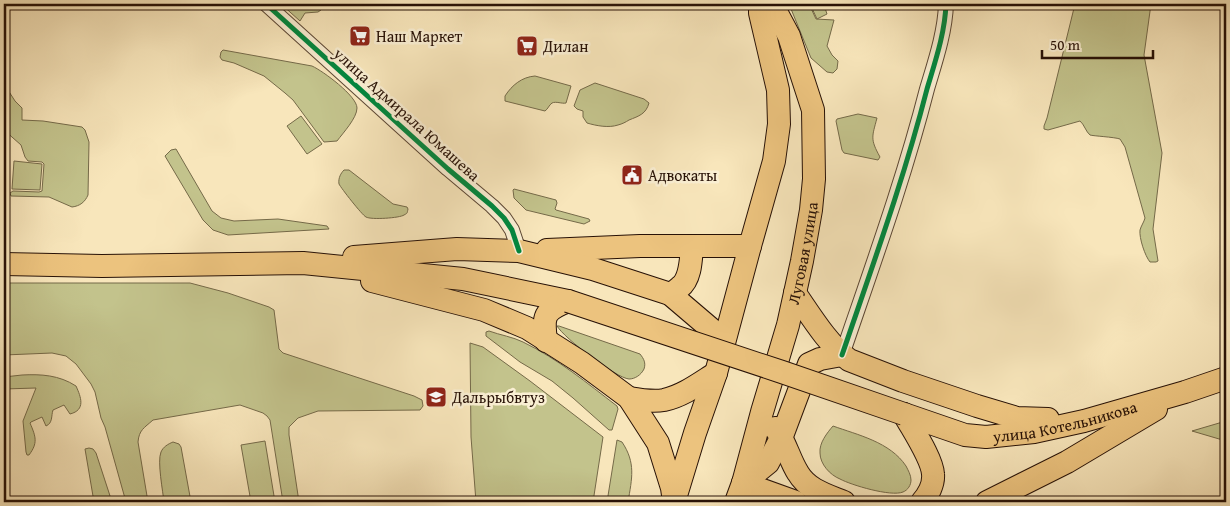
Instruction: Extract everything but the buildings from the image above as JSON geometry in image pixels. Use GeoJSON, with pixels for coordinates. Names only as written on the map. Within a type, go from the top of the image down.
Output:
{"type":"FeatureCollection","features":[{"type":"Feature","properties":{"kind":"main road"},"geometry":{"type":"LineString","coordinates":[[674,502],[716,373],[774,161],[779,124],[778,90],[760,12],[760,4]]}},
{"type":"Feature","properties":{"kind":"main road","name":"Луговая улица"},"geometry":{"type":"LineString","coordinates":[[740,493],[788,325],[802,262],[814,179],[813,110],[789,36],[772,4]]}},
{"type":"Feature","properties":{"kind":"main road"},"geometry":{"type":"LineString","coordinates":[[463,278],[460,269],[461,261],[467,256],[519,251],[640,246],[750,246]]}},
{"type":"Feature","properties":{"kind":"main road"},"geometry":{"type":"LineString","coordinates":[[670,294],[682,286],[687,277],[692,246]]}},
{"type":"Feature","properties":{"kind":"main road"},"geometry":{"type":"LineString","coordinates":[[4,264],[102,266],[303,263],[458,250],[519,251],[593,269],[670,294],[724,340]]}},
{"type":"Feature","properties":{"kind":"main road"},"geometry":{"type":"LineString","coordinates":[[303,263],[463,278],[568,301]]}},
{"type":"Feature","properties":{"kind":"main road"},"geometry":{"type":"LineString","coordinates":[[303,263],[484,310],[526,328],[582,363],[629,398],[658,443],[672,488],[674,502]]}},
{"type":"Feature","properties":{"kind":"main road"},"geometry":{"type":"LineString","coordinates":[[795,293],[816,324],[842,355],[849,360],[903,381],[1018,418],[1084,420]]}},
{"type":"Feature","properties":{"kind":"main road"},"geometry":{"type":"LineString","coordinates":[[546,341],[545,317],[556,306],[568,301]]}},
{"type":"Feature","properties":{"kind":"main road","name":"улица Котельникова"},"geometry":{"type":"LineString","coordinates":[[568,301],[965,435],[986,437],[1034,432],[1185,392],[1226,378]]}},
{"type":"Feature","properties":{"kind":"main road"},"geometry":{"type":"LineString","coordinates":[[740,493],[768,463],[782,436],[809,364],[820,359],[842,355]]}},
{"type":"Feature","properties":{"kind":"main road"},"geometry":{"type":"LineString","coordinates":[[629,398],[662,400],[673,398],[716,373]]}},
{"type":"Feature","properties":{"kind":"main road"},"geometry":{"type":"LineString","coordinates":[[987,502],[1067,462],[1185,392]]}},
{"type":"Feature","properties":{"kind":"main road"},"geometry":{"type":"LineString","coordinates":[[965,435],[976,427],[978,418],[977,406]]}},
{"type":"Feature","properties":{"kind":"main road"},"geometry":{"type":"LineString","coordinates":[[762,412],[782,436],[798,474],[807,484],[817,491],[844,502]]}},
{"type":"Feature","properties":{"kind":"main road"},"geometry":{"type":"LineString","coordinates":[[904,414],[928,456],[934,474],[927,497],[922,502]]}},
{"type":"Feature","properties":{"kind":"main road"},"geometry":{"type":"LineString","coordinates":[[740,493],[796,502]]}},
{"type":"Feature","properties":{"kind":"street","name":"улица Адмирала Юмашева"},"geometry":{"type":"LineString","coordinates":[[266,4],[448,169],[492,206],[504,218],[512,230],[519,251]]}},
{"type":"Feature","properties":{"kind":"street"},"geometry":{"type":"LineString","coordinates":[[842,355],[906,164],[945,23],[946,4]]}},
{"type":"Feature","properties":{"kind":"green space"},"geometry":{"type":"Polygon","coordinates":[[[281,4],[322,4],[321,10],[305,13],[300,21],[281,4]]]}},
{"type":"Feature","properties":{"kind":"green space"},"geometry":{"type":"Polygon","coordinates":[[[789,4],[809,4],[816,19],[834,20],[827,46],[838,61],[837,69],[833,73],[827,72],[811,58],[789,4]]]}},
{"type":"Feature","properties":{"kind":"green space"},"geometry":{"type":"Polygon","coordinates":[[[810,4],[844,4],[825,8],[827,14],[817,19],[810,4]]]}},
{"type":"Feature","properties":{"kind":"green space"},"geometry":{"type":"Polygon","coordinates":[[[1075,4],[1151,4],[1144,55],[1162,153],[1153,229],[1158,261],[1156,262],[1150,262],[1146,256],[1140,238],[1140,230],[1145,218],[1125,147],[1120,139],[1090,135],[1080,121],[1048,130],[1044,129],[1075,4]]]}},
{"type":"Feature","properties":{"kind":"green space"},"geometry":{"type":"Polygon","coordinates":[[[223,50],[312,66],[331,78],[352,97],[357,108],[355,116],[337,141],[324,142],[293,100],[264,76],[222,60],[220,57],[223,50]]]}},
{"type":"Feature","properties":{"kind":"green space"},"geometry":{"type":"Polygon","coordinates":[[[4,70],[6,87],[22,108],[22,120],[82,127],[85,130],[89,142],[88,195],[80,205],[72,207],[49,197],[11,196],[10,193],[13,191],[42,191],[44,164],[42,162],[28,161],[21,145],[4,130],[4,70]]]}},
{"type":"Feature","properties":{"kind":"green space"},"geometry":{"type":"Polygon","coordinates":[[[535,76],[571,86],[566,103],[552,103],[545,111],[505,101],[505,96],[514,85],[526,78],[535,76]]]}},
{"type":"Feature","properties":{"kind":"green space"},"geometry":{"type":"Polygon","coordinates":[[[595,83],[644,99],[649,103],[648,107],[642,114],[618,125],[603,126],[587,123],[583,117],[583,111],[574,106],[580,90],[595,83]]]}},
{"type":"Feature","properties":{"kind":"green space"},"geometry":{"type":"Polygon","coordinates":[[[858,114],[877,118],[873,138],[880,157],[878,160],[844,153],[842,150],[836,121],[837,119],[858,114]]]}},
{"type":"Feature","properties":{"kind":"green space"},"geometry":{"type":"Polygon","coordinates":[[[301,116],[322,144],[307,154],[287,126],[301,116]]]}},
{"type":"Feature","properties":{"kind":"green space"},"geometry":{"type":"Polygon","coordinates":[[[176,149],[212,211],[221,218],[234,221],[278,219],[327,226],[329,229],[228,235],[213,230],[203,220],[165,156],[171,150],[176,149]]]}},
{"type":"Feature","properties":{"kind":"green space"},"geometry":{"type":"Polygon","coordinates":[[[14,161],[42,164],[40,190],[12,189],[14,161]]]}},
{"type":"Feature","properties":{"kind":"green space"},"geometry":{"type":"Polygon","coordinates":[[[344,170],[349,170],[393,204],[407,207],[407,213],[392,218],[366,217],[339,184],[340,176],[344,170]]]}},
{"type":"Feature","properties":{"kind":"green space"},"geometry":{"type":"Polygon","coordinates":[[[514,189],[556,200],[556,210],[589,219],[590,221],[584,224],[526,210],[514,198],[514,189]]]}},
{"type":"Feature","properties":{"kind":"green space"},"geometry":{"type":"Polygon","coordinates":[[[4,283],[190,283],[228,293],[274,310],[279,349],[283,353],[414,396],[422,400],[423,406],[420,410],[318,411],[298,418],[289,427],[289,435],[299,502],[283,502],[270,420],[263,413],[240,405],[153,420],[141,432],[138,442],[148,502],[126,502],[95,392],[76,364],[66,356],[52,353],[4,355],[4,283]]]}},
{"type":"Feature","properties":{"kind":"green space"},"geometry":{"type":"Polygon","coordinates":[[[557,326],[640,354],[644,361],[644,369],[640,375],[633,378],[622,377],[591,357],[569,339],[557,326]]]}},
{"type":"Feature","properties":{"kind":"green space"},"geometry":{"type":"Polygon","coordinates":[[[489,331],[519,340],[548,356],[617,406],[618,409],[612,430],[609,430],[552,381],[520,362],[486,336],[486,332],[489,331]]]}},
{"type":"Feature","properties":{"kind":"green space"},"geometry":{"type":"Polygon","coordinates":[[[470,343],[483,347],[603,437],[593,502],[476,502],[471,437],[470,343]]]}},
{"type":"Feature","properties":{"kind":"green space"},"geometry":{"type":"Polygon","coordinates":[[[22,375],[50,376],[70,382],[76,386],[81,403],[75,412],[70,414],[64,405],[53,410],[51,421],[46,426],[42,417],[30,423],[34,432],[35,443],[29,455],[26,452],[23,421],[36,388],[4,389],[4,377],[22,375]]]}},
{"type":"Feature","properties":{"kind":"green space"},"geometry":{"type":"Polygon","coordinates":[[[1226,421],[1226,441],[1192,431],[1226,421]]]}},
{"type":"Feature","properties":{"kind":"green space"},"geometry":{"type":"Polygon","coordinates":[[[833,426],[873,440],[891,451],[906,466],[911,478],[908,489],[897,493],[881,492],[853,484],[833,475],[826,469],[820,457],[820,449],[824,438],[833,426]]]}},
{"type":"Feature","properties":{"kind":"green space"},"geometry":{"type":"Polygon","coordinates":[[[617,440],[622,442],[631,464],[632,478],[628,502],[607,502],[617,440]]]}},
{"type":"Feature","properties":{"kind":"green space"},"geometry":{"type":"Polygon","coordinates":[[[265,441],[275,502],[251,502],[241,445],[265,441]]]}},
{"type":"Feature","properties":{"kind":"green space"},"geometry":{"type":"Polygon","coordinates":[[[173,442],[181,447],[191,502],[164,502],[160,456],[163,449],[173,442]]]}},
{"type":"Feature","properties":{"kind":"green space"},"geometry":{"type":"Polygon","coordinates":[[[85,449],[93,449],[96,453],[112,502],[94,502],[85,449]]]}},
{"type":"Feature","properties":{"kind":"cycle path"},"geometry":{"type":"LineString","coordinates":[[266,4],[448,169],[492,206],[504,218],[512,230],[519,251]]}},
{"type":"Feature","properties":{"kind":"cycle path"},"geometry":{"type":"LineString","coordinates":[[842,355],[908,156],[939,47],[944,26],[946,4]]}},
{"type":"Feature","properties":{"kind":"place","name":"Наш Маркет"},"geometry":{"type":"Point","coordinates":[360,36]}},
{"type":"Feature","properties":{"kind":"place","name":"Дилан"},"geometry":{"type":"Point","coordinates":[527,46]}},
{"type":"Feature","properties":{"kind":"place","name":"Адвокаты"},"geometry":{"type":"Point","coordinates":[632,175]}},
{"type":"Feature","properties":{"kind":"place","name":"Дальрыбвтуз"},"geometry":{"type":"Point","coordinates":[436,397]}}]}
